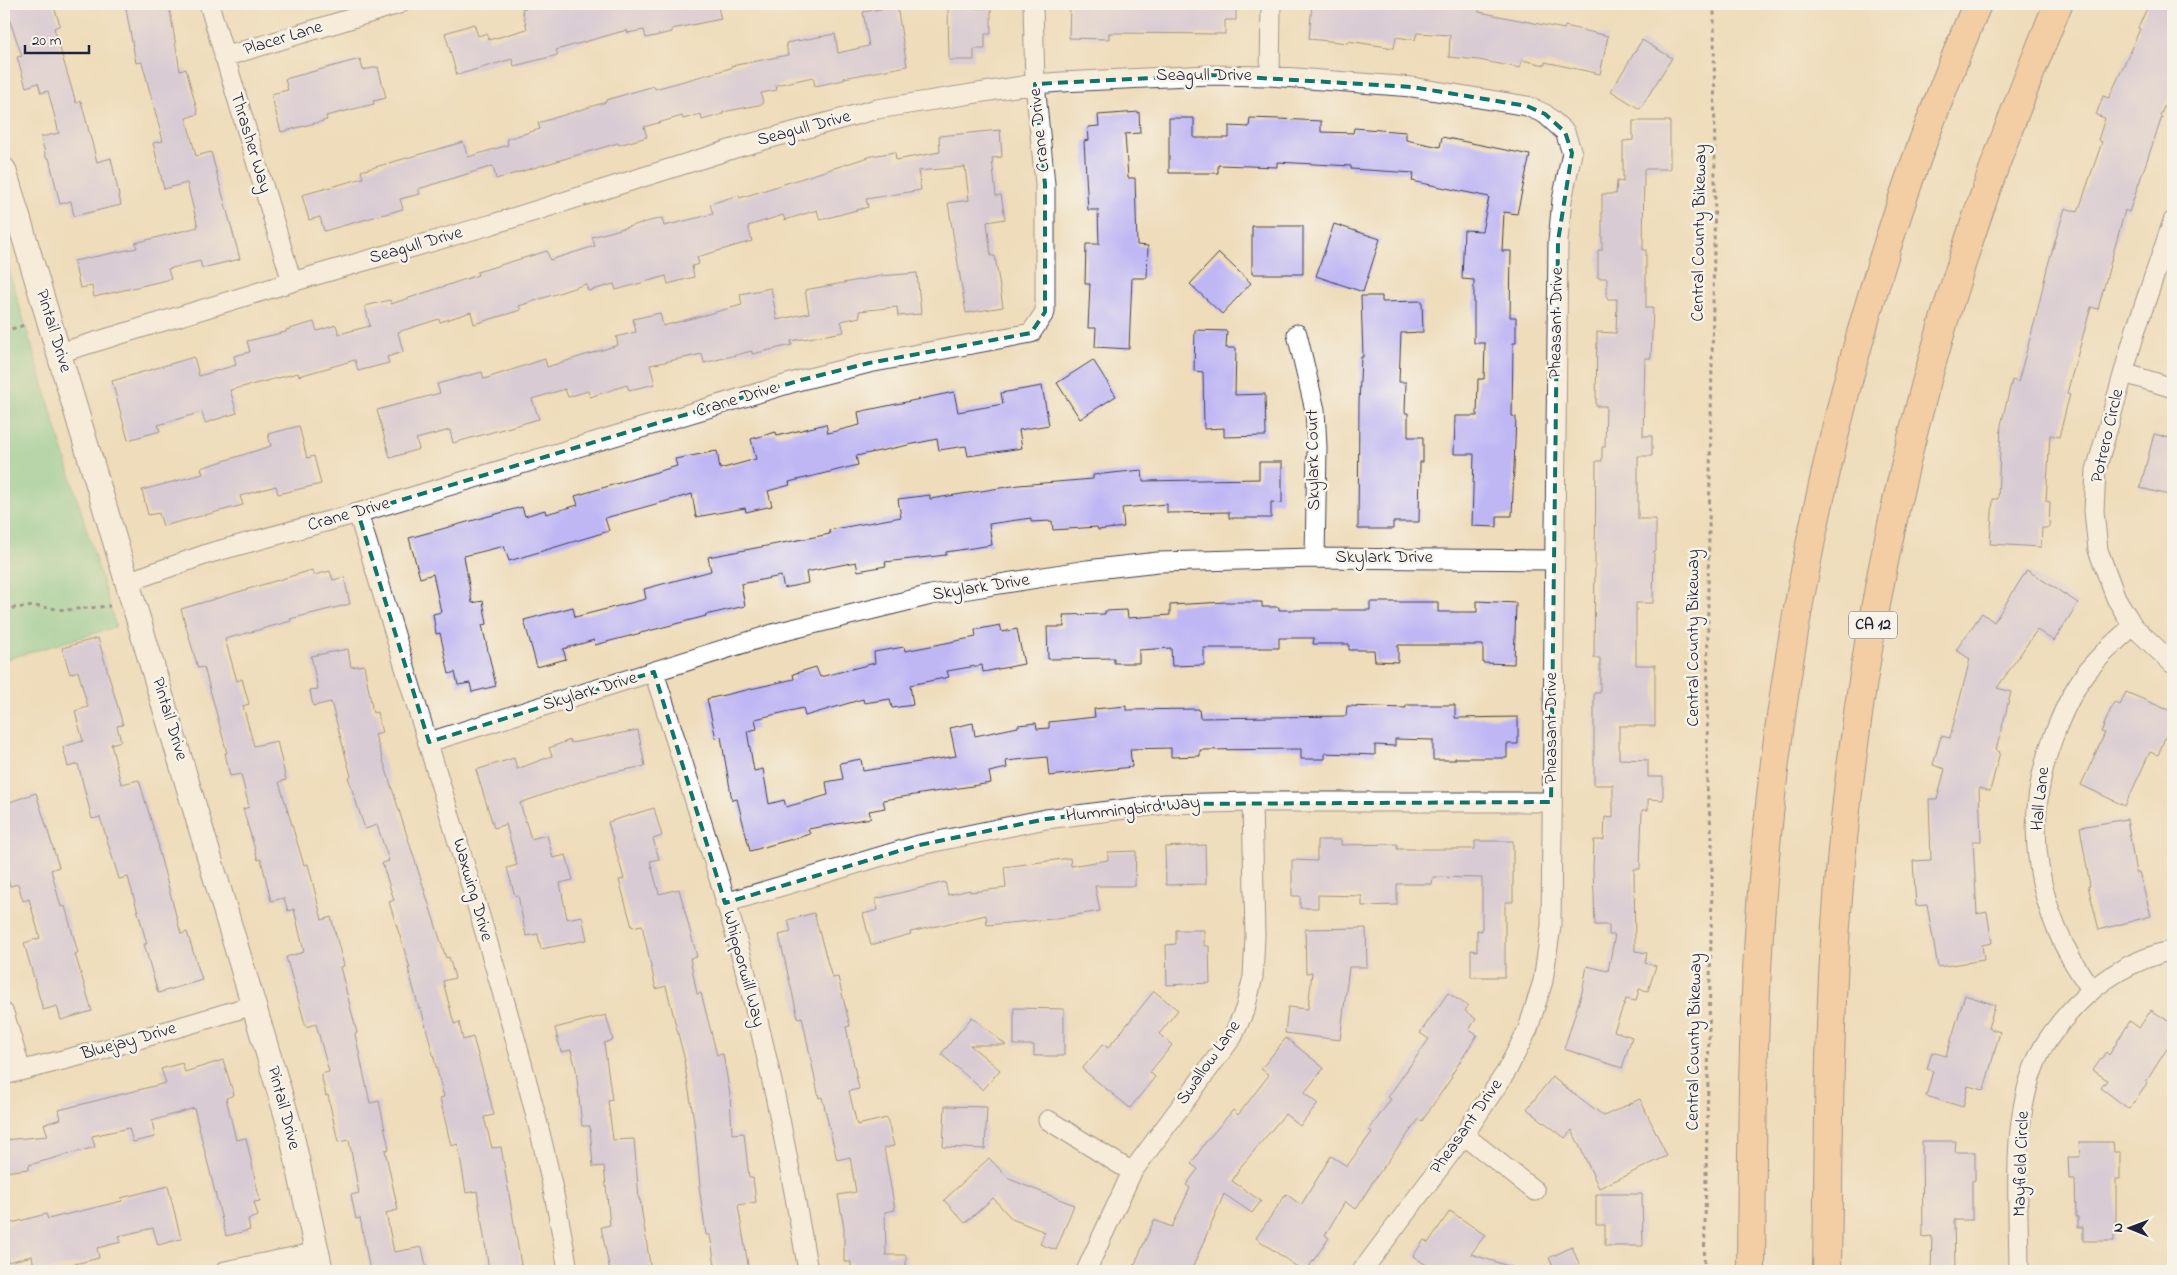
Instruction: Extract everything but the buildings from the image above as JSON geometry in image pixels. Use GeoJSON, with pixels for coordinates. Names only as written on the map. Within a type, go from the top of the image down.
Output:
{"type":"FeatureCollection","features":[{"type":"Feature","properties":{"kind":"highway"},"geometry":{"type":"LineString","coordinates":[[1751,1271],[1753,1050],[1760,918],[1771,800],[1800,599],[1829,461],[1863,328],[1908,182],[1977,4]]}},
{"type":"Feature","properties":{"kind":"highway","name":"CA 12"},"geometry":{"type":"LineString","coordinates":[[1827,1271],[1830,1052],[1836,926],[1846,809],[1874,614],[1903,478],[1936,349],[1980,207],[2019,99],[2058,4]]}},
{"type":"Feature","properties":{"kind":"street","name":"Thrasher Way"},"geometry":{"type":"LineString","coordinates":[[209,4],[292,282]]}},
{"type":"Feature","properties":{"kind":"street","name":"Placer Lane"},"geometry":{"type":"LineString","coordinates":[[224,57],[400,4]]}},
{"type":"Feature","properties":{"kind":"street","name":"Crane Drive"},"geometry":{"type":"LineString","coordinates":[[127,582],[210,554],[358,513],[801,380],[869,363],[1031,333],[1045,312],[1045,184],[1035,84],[1033,4]]}},
{"type":"Feature","properties":{"kind":"street"},"geometry":{"type":"LineString","coordinates":[[1270,76],[1271,4]]}},
{"type":"Feature","properties":{"kind":"street","name":"Seagull Drive"},"geometry":{"type":"LineString","coordinates":[[59,353],[292,282],[493,224],[742,146],[877,109],[1035,84],[1108,78],[1270,76],[1412,86],[1527,106],[1546,114],[1565,132]]}},
{"type":"Feature","properties":{"kind":"street","name":"Pheasant Drive"},"geometry":{"type":"LineString","coordinates":[[1362,1271],[1464,1135],[1506,1072],[1528,1029],[1543,981],[1551,926],[1553,560],[1558,241],[1562,200],[1572,153],[1565,132]]}},
{"type":"Feature","properties":{"kind":"street","name":"Pintail Drive"},"geometry":{"type":"LineString","coordinates":[[4,170],[290,1127],[320,1262]]}},
{"type":"Feature","properties":{"kind":"street","name":"Potrero Circle"},"geometry":{"type":"LineString","coordinates":[[2173,221],[2136,329],[2096,470],[2094,511],[2098,550],[2116,598],[2133,626],[2173,664]]}},
{"type":"Feature","properties":{"kind":"street","name":"Skylark Court"},"geometry":{"type":"LineString","coordinates":[[1297,334],[1315,410],[1317,447],[1315,558]]}},
{"type":"Feature","properties":{"kind":"street"},"geometry":{"type":"LineString","coordinates":[[2124,373],[2173,388]]}},
{"type":"Feature","properties":{"kind":"street","name":"Waxwing Drive"},"geometry":{"type":"LineString","coordinates":[[358,513],[429,742],[501,988],[542,1139],[568,1271]]}},
{"type":"Feature","properties":{"kind":"street","name":"Skylark Drive"},"geometry":{"type":"LineString","coordinates":[[429,742],[776,634],[931,595],[1087,570],[1158,562],[1315,558],[1553,560]]}},
{"type":"Feature","properties":{"kind":"street","name":"Hall Lane"},"geometry":{"type":"LineString","coordinates":[[2091,989],[2075,966],[2054,924],[2040,875],[2036,834],[2037,796],[2046,756],[2061,717],[2084,676],[2107,649],[2133,626]]}},
{"type":"Feature","properties":{"kind":"street","name":"Whipporwill Way"},"geometry":{"type":"LineString","coordinates":[[654,672],[755,1008],[780,1116],[808,1271]]}},
{"type":"Feature","properties":{"kind":"street","name":"Hummingbird Way"},"geometry":{"type":"LineString","coordinates":[[725,903],[919,845],[1046,819],[1165,804],[1252,802],[1552,802]]}},
{"type":"Feature","properties":{"kind":"street","name":"Swallow Lane"},"geometry":{"type":"LineString","coordinates":[[1086,1271],[1132,1172],[1232,1036],[1245,1009],[1253,977],[1256,936],[1252,802]]}},
{"type":"Feature","properties":{"kind":"street","name":"Mayfield Circle"},"geometry":{"type":"LineString","coordinates":[[2019,1271],[2019,1147],[2026,1090],[2042,1050],[2066,1016],[2091,989],[2114,973],[2156,955],[2173,950]]}},
{"type":"Feature","properties":{"kind":"street","name":"Bluejay Drive"},"geometry":{"type":"LineString","coordinates":[[12,1073],[102,1050],[254,1005]]}},
{"type":"Feature","properties":{"kind":"street"},"geometry":{"type":"LineString","coordinates":[[4,1013],[12,1073]]}},
{"type":"Feature","properties":{"kind":"street"},"geometry":{"type":"LineString","coordinates":[[1048,1120],[1132,1172]]}},
{"type":"Feature","properties":{"kind":"street"},"geometry":{"type":"LineString","coordinates":[[1464,1135],[1535,1191]]}},
{"type":"Feature","properties":{"kind":"street"},"geometry":{"type":"LineString","coordinates":[[225,1271],[320,1262]]}},
{"type":"Feature","properties":{"kind":"path","name":"Central County Bikeway"},"geometry":{"type":"LineString","coordinates":[[1704,1271],[1712,879],[1712,838],[1707,779],[1714,192],[1714,4]]}},
{"type":"Feature","properties":{"kind":"path"},"geometry":{"type":"LineString","coordinates":[[4,331],[25,325]]}},
{"type":"Feature","properties":{"kind":"path"},"geometry":{"type":"LineString","coordinates":[[4,609],[35,606],[65,610],[110,606]]}},
{"type":"Feature","properties":{"kind":"highlighted area"},"geometry":{"type":"Polygon","coordinates":[[[1209,75],[1412,87],[1527,106],[1545,114],[1565,132],[1572,153],[1558,241],[1551,802],[1165,804],[1046,819],[919,845],[725,903],[654,672],[429,742],[358,513],[801,380],[869,363],[1031,333],[1045,312],[1045,184],[1035,84],[1209,75]]]}},
{"type":"Feature","properties":{"kind":"green space"},"geometry":{"type":"Polygon","coordinates":[[[4,254],[116,627],[4,660],[4,254]]]}}]}
